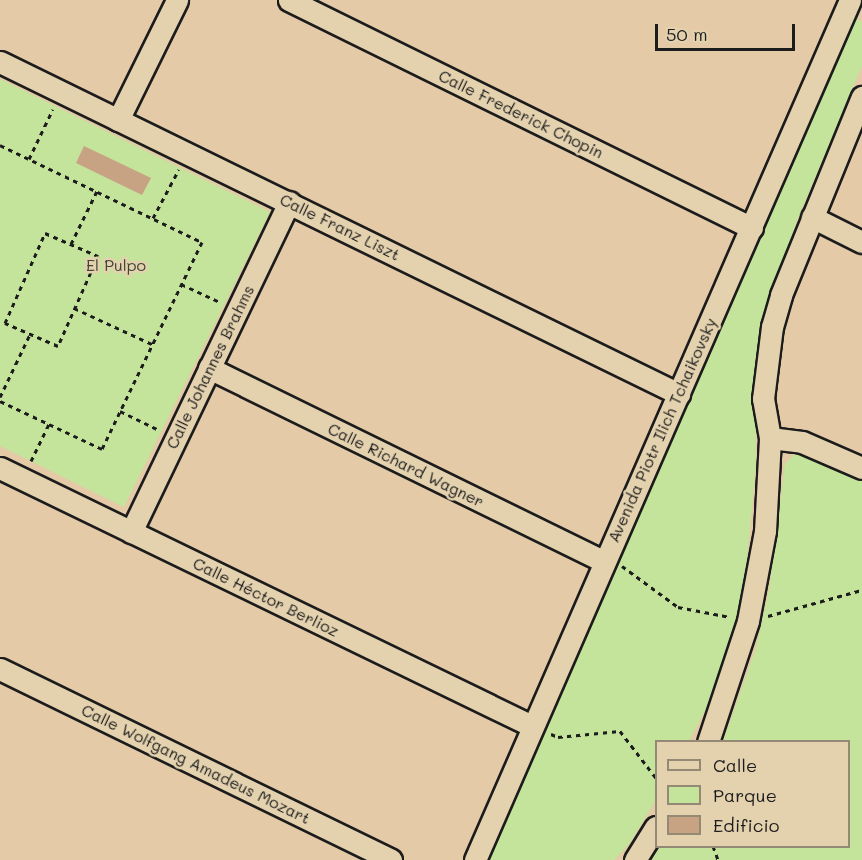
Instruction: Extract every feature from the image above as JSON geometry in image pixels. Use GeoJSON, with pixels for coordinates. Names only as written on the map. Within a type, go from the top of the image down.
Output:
{"type":"FeatureCollection","features":[{"type":"Feature","properties":{"kind":"street"},"geometry":{"type":"LineString","coordinates":[[118,120],[177,0]]}},
{"type":"Feature","properties":{"kind":"street","name":"Calle Frederick Chopin"},"geometry":{"type":"LineString","coordinates":[[289,0],[752,228]]}},
{"type":"Feature","properties":{"kind":"street","name":"Avenida Piotr Ilich Tchaikovsky"},"geometry":{"type":"LineString","coordinates":[[475,860],[603,561],[679,394],[850,0]]}},
{"type":"Feature","properties":{"kind":"street","name":"Calle Franz Liszt"},"geometry":{"type":"LineString","coordinates":[[0,62],[679,394]]}},
{"type":"Feature","properties":{"kind":"street"},"geometry":{"type":"LineString","coordinates":[[708,740],[748,621],[765,531],[770,438],[764,399],[772,327],[812,217],[862,97]]}},
{"type":"Feature","properties":{"kind":"street","name":"Calle Johannes Brahms"},"geometry":{"type":"LineString","coordinates":[[131,532],[289,202]]}},
{"type":"Feature","properties":{"kind":"street"},"geometry":{"type":"LineString","coordinates":[[812,217],[862,242]]}},
{"type":"Feature","properties":{"kind":"street","name":"Calle Richard Wagner"},"geometry":{"type":"LineString","coordinates":[[209,368],[603,561]]}},
{"type":"Feature","properties":{"kind":"street"},"geometry":{"type":"LineString","coordinates":[[770,438],[802,442],[862,468]]}},
{"type":"Feature","properties":{"kind":"street","name":"Calle Héctor Berlioz"},"geometry":{"type":"LineString","coordinates":[[0,468],[532,726]]}},
{"type":"Feature","properties":{"kind":"street","name":"Calle Wolfgang Amadeus Mozart"},"geometry":{"type":"LineString","coordinates":[[0,669],[391,860]]}},
{"type":"Feature","properties":{"kind":"street"},"geometry":{"type":"LineString","coordinates":[[635,860],[655,830]]}},
{"type":"Feature","properties":{"kind":"path"},"geometry":{"type":"LineString","coordinates":[[29,159],[62,92]]}},
{"type":"Feature","properties":{"kind":"path"},"geometry":{"type":"LineString","coordinates":[[0,145],[202,242],[102,449],[0,399],[30,334]]}},
{"type":"Feature","properties":{"kind":"path"},"geometry":{"type":"LineString","coordinates":[[153,218],[187,153]]}},
{"type":"Feature","properties":{"kind":"path"},"geometry":{"type":"LineString","coordinates":[[71,244],[97,191]]}},
{"type":"Feature","properties":{"kind":"path"},"geometry":{"type":"LineString","coordinates":[[45,233],[98,256],[74,308],[58,346],[5,323],[45,233]]}},
{"type":"Feature","properties":{"kind":"path"},"geometry":{"type":"LineString","coordinates":[[181,284],[237,310]]}},
{"type":"Feature","properties":{"kind":"path"},"geometry":{"type":"LineString","coordinates":[[74,308],[152,344]]}},
{"type":"Feature","properties":{"kind":"path"},"geometry":{"type":"LineString","coordinates":[[120,411],[176,438]]}},
{"type":"Feature","properties":{"kind":"path"},"geometry":{"type":"LineString","coordinates":[[22,479],[49,424]]}},
{"type":"Feature","properties":{"kind":"path"},"geometry":{"type":"LineString","coordinates":[[603,561],[629,568],[678,607],[748,621],[862,590]]}},
{"type":"Feature","properties":{"kind":"path"},"geometry":{"type":"LineString","coordinates":[[532,726],[558,737],[621,731],[655,775]]}},
{"type":"Feature","properties":{"kind":"green space"},"geometry":{"type":"Polygon","coordinates":[[[856,18],[862,22],[862,66],[796,223],[755,359],[756,465],[746,570],[732,638],[709,703],[690,740],[655,740],[655,802],[629,844],[614,860],[489,860],[856,18]]]}},
{"type":"Feature","properties":{"kind":"green space","name":"El Pulpo"},"geometry":{"type":"Polygon","coordinates":[[[0,79],[270,212],[124,507],[0,446],[0,79]]]}},
{"type":"Feature","properties":{"kind":"green space"},"geometry":{"type":"Polygon","coordinates":[[[796,452],[817,457],[862,479],[862,860],[650,860],[659,848],[850,848],[850,740],[723,740],[756,648],[769,591],[785,464],[796,452]]]}},
{"type":"Feature","properties":{"kind":"building"},"geometry":{"type":"Polygon","coordinates":[[[84,146],[151,178],[142,195],[76,163],[84,146]]]}}]}
